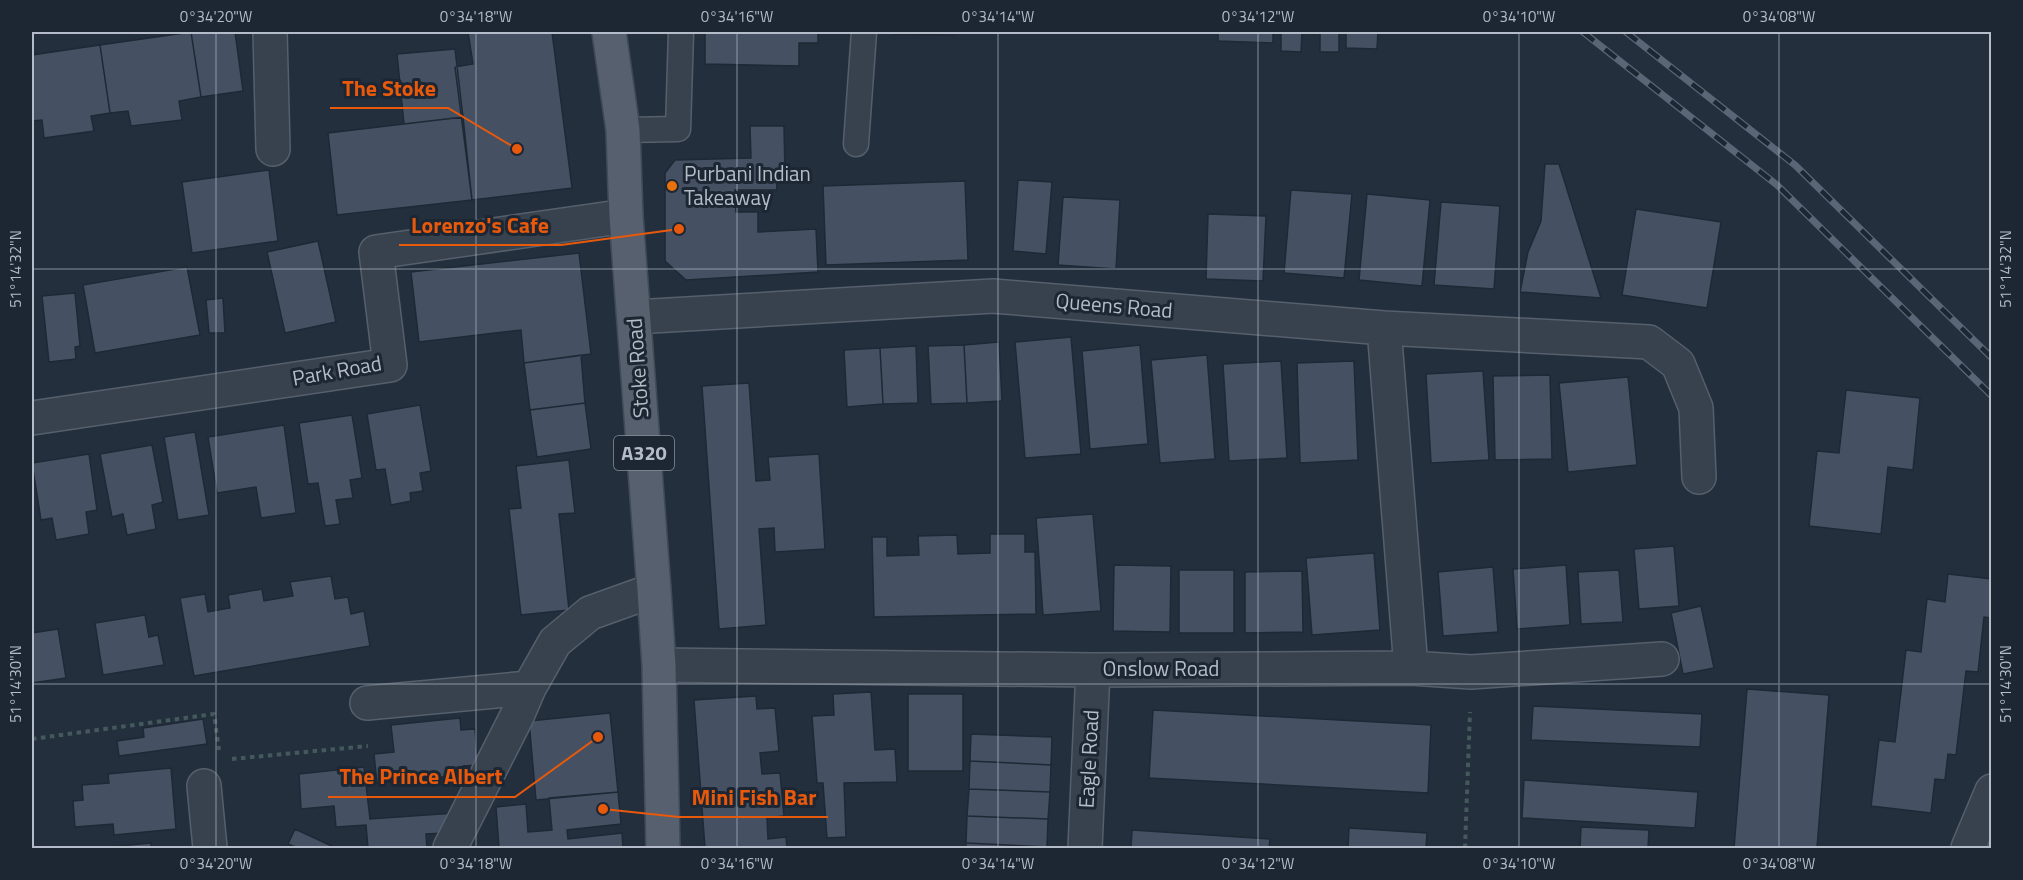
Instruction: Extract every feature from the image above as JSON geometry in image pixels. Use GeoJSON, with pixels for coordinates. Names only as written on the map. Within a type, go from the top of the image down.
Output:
{"type":"FeatureCollection","features":[{"type":"Feature","properties":{"kind":"main road","name":"Stoke Road"},"geometry":{"type":"LineString","coordinates":[[609,32],[623,130],[626,216],[659,664],[663,849]]}},
{"type":"Feature","properties":{"kind":"street"},"geometry":{"type":"LineString","coordinates":[[270,32],[273,149]]}},
{"type":"Feature","properties":{"kind":"street","name":"Park Road"},"geometry":{"type":"LineString","coordinates":[[32,418],[390,365],[376,252],[626,216]]}},
{"type":"Feature","properties":{"kind":"street","name":"Queens Road"},"geometry":{"type":"LineString","coordinates":[[635,317],[993,296],[1384,328],[1594,337],[1649,342],[1678,364],[1696,408],[1699,477]]}},
{"type":"Feature","properties":{"kind":"street"},"geometry":{"type":"LineString","coordinates":[[1384,328],[1411,668]]}},
{"type":"Feature","properties":{"kind":"street"},"geometry":{"type":"LineString","coordinates":[[450,849],[529,688],[555,642],[590,613],[654,590]]}},
{"type":"Feature","properties":{"kind":"street","name":"Onslow Road"},"geometry":{"type":"LineString","coordinates":[[659,664],[1093,670],[1411,668],[1471,672],[1662,658]]}},
{"type":"Feature","properties":{"kind":"street","name":"Eagle Road"},"geometry":{"type":"LineString","coordinates":[[1085,849],[1093,670]]}},
{"type":"Feature","properties":{"kind":"street"},"geometry":{"type":"LineString","coordinates":[[367,703],[529,688]]}},
{"type":"Feature","properties":{"kind":"street"},"geometry":{"type":"LineString","coordinates":[[204,786],[210,849]]}},
{"type":"Feature","properties":{"kind":"street"},"geometry":{"type":"LineString","coordinates":[[1968,849],[1992,790]]}},
{"type":"Feature","properties":{"kind":"lane"},"geometry":{"type":"LineString","coordinates":[[623,130],[678,129],[681,32]]}},
{"type":"Feature","properties":{"kind":"lane"},"geometry":{"type":"LineString","coordinates":[[856,144],[864,32]]}},
{"type":"Feature","properties":{"kind":"path"},"geometry":{"type":"LineString","coordinates":[[1465,849],[1471,672]]}},
{"type":"Feature","properties":{"kind":"path"},"geometry":{"type":"LineString","coordinates":[[32,739],[214,714],[220,760],[371,745],[367,703]]}},
{"type":"Feature","properties":{"kind":"building"},"geometry":{"type":"Polygon","coordinates":[[[191,32],[235,32],[243,91],[201,97],[191,32]]]}},
{"type":"Feature","properties":{"kind":"building"},"geometry":{"type":"Polygon","coordinates":[[[191,32],[201,97],[179,101],[182,120],[131,126],[128,111],[110,113],[100,45],[191,32]]]}},
{"type":"Feature","properties":{"kind":"building"},"geometry":{"type":"Polygon","coordinates":[[[468,32],[552,32],[572,188],[472,200],[455,67],[473,64],[468,32]]]}},
{"type":"Feature","properties":{"kind":"building"},"geometry":{"type":"Polygon","coordinates":[[[705,32],[818,32],[818,43],[799,43],[799,66],[705,64],[705,32]]]}},
{"type":"Feature","properties":{"kind":"building"},"geometry":{"type":"Polygon","coordinates":[[[893,32],[954,32],[954,35],[893,34],[893,32]]]}},
{"type":"Feature","properties":{"kind":"building"},"geometry":{"type":"Polygon","coordinates":[[[1218,32],[1273,32],[1273,43],[1218,41],[1218,32]]]}},
{"type":"Feature","properties":{"kind":"building"},"geometry":{"type":"Polygon","coordinates":[[[1281,32],[1302,32],[1301,52],[1281,51],[1281,32]]]}},
{"type":"Feature","properties":{"kind":"building"},"geometry":{"type":"Polygon","coordinates":[[[1320,32],[1339,32],[1339,52],[1320,52],[1320,32]]]}},
{"type":"Feature","properties":{"kind":"building"},"geometry":{"type":"Polygon","coordinates":[[[1346,32],[1378,32],[1377,49],[1346,48],[1346,32]]]}},
{"type":"Feature","properties":{"kind":"building"},"geometry":{"type":"Polygon","coordinates":[[[100,45],[110,113],[91,116],[94,131],[44,138],[42,120],[32,121],[32,55],[100,45]]]}},
{"type":"Feature","properties":{"kind":"building"},"geometry":{"type":"Polygon","coordinates":[[[455,49],[463,117],[404,124],[397,54],[455,49]]]}},
{"type":"Feature","properties":{"kind":"building"},"geometry":{"type":"Polygon","coordinates":[[[463,117],[472,200],[337,215],[328,133],[463,117]]]}},
{"type":"Feature","properties":{"kind":"building"},"geometry":{"type":"Polygon","coordinates":[[[750,126],[784,126],[785,174],[776,174],[777,190],[735,190],[736,212],[758,212],[758,232],[816,229],[818,272],[686,280],[665,261],[665,173],[675,160],[751,158],[750,126]]]}},
{"type":"Feature","properties":{"kind":"building"},"geometry":{"type":"Polygon","coordinates":[[[1545,164],[1559,164],[1601,298],[1520,292],[1528,252],[1541,221],[1545,164]]]}},
{"type":"Feature","properties":{"kind":"building"},"geometry":{"type":"Polygon","coordinates":[[[269,170],[278,241],[192,253],[182,182],[269,170]]]}},
{"type":"Feature","properties":{"kind":"building"},"geometry":{"type":"Polygon","coordinates":[[[1018,180],[1052,182],[1046,254],[1013,251],[1018,180]]]}},
{"type":"Feature","properties":{"kind":"building"},"geometry":{"type":"Polygon","coordinates":[[[965,181],[968,260],[826,265],[823,186],[965,181]]]}},
{"type":"Feature","properties":{"kind":"building"},"geometry":{"type":"Polygon","coordinates":[[[1291,190],[1352,194],[1344,278],[1284,273],[1291,190]]]}},
{"type":"Feature","properties":{"kind":"building"},"geometry":{"type":"Polygon","coordinates":[[[1367,194],[1430,200],[1422,286],[1359,280],[1367,194]]]}},
{"type":"Feature","properties":{"kind":"building"},"geometry":{"type":"Polygon","coordinates":[[[1063,197],[1120,200],[1116,269],[1058,265],[1063,197]]]}},
{"type":"Feature","properties":{"kind":"building"},"geometry":{"type":"Polygon","coordinates":[[[1441,202],[1500,206],[1494,289],[1434,285],[1441,202]]]}},
{"type":"Feature","properties":{"kind":"building"},"geometry":{"type":"Polygon","coordinates":[[[1636,209],[1721,222],[1707,308],[1622,295],[1636,209]]]}},
{"type":"Feature","properties":{"kind":"building"},"geometry":{"type":"Polygon","coordinates":[[[1208,214],[1266,216],[1263,281],[1206,279],[1208,214]]]}},
{"type":"Feature","properties":{"kind":"building"},"geometry":{"type":"Polygon","coordinates":[[[318,241],[336,322],[285,333],[267,252],[318,241]]]}},
{"type":"Feature","properties":{"kind":"building"},"geometry":{"type":"Polygon","coordinates":[[[579,253],[591,354],[524,363],[521,330],[419,342],[411,272],[579,253]]]}},
{"type":"Feature","properties":{"kind":"building"},"geometry":{"type":"Polygon","coordinates":[[[187,267],[200,335],[95,353],[83,285],[187,267]]]}},
{"type":"Feature","properties":{"kind":"building"},"geometry":{"type":"Polygon","coordinates":[[[75,293],[80,346],[75,347],[76,359],[49,362],[42,296],[75,293]]]}},
{"type":"Feature","properties":{"kind":"building"},"geometry":{"type":"Polygon","coordinates":[[[223,298],[225,333],[209,333],[206,300],[223,298]]]}},
{"type":"Feature","properties":{"kind":"building"},"geometry":{"type":"Polygon","coordinates":[[[1071,337],[1081,454],[1025,458],[1015,342],[1071,337]]]}},
{"type":"Feature","properties":{"kind":"building"},"geometry":{"type":"Polygon","coordinates":[[[999,342],[1002,401],[967,403],[964,345],[999,342]]]}},
{"type":"Feature","properties":{"kind":"building"},"geometry":{"type":"Polygon","coordinates":[[[964,345],[967,403],[931,404],[928,346],[964,345]]]}},
{"type":"Feature","properties":{"kind":"building"},"geometry":{"type":"Polygon","coordinates":[[[1140,345],[1148,444],[1090,449],[1082,351],[1140,345]]]}},
{"type":"Feature","properties":{"kind":"building"},"geometry":{"type":"Polygon","coordinates":[[[916,346],[918,403],[883,404],[880,348],[916,346]]]}},
{"type":"Feature","properties":{"kind":"building"},"geometry":{"type":"Polygon","coordinates":[[[880,348],[883,404],[847,407],[844,350],[880,348]]]}},
{"type":"Feature","properties":{"kind":"building"},"geometry":{"type":"Polygon","coordinates":[[[581,355],[585,403],[530,410],[524,363],[581,355]]]}},
{"type":"Feature","properties":{"kind":"building"},"geometry":{"type":"Polygon","coordinates":[[[1207,355],[1215,459],[1160,463],[1151,360],[1207,355]]]}},
{"type":"Feature","properties":{"kind":"building"},"geometry":{"type":"Polygon","coordinates":[[[1281,361],[1287,458],[1229,461],[1223,364],[1281,361]]]}},
{"type":"Feature","properties":{"kind":"building"},"geometry":{"type":"Polygon","coordinates":[[[1354,361],[1358,460],[1300,463],[1297,363],[1354,361]]]}},
{"type":"Feature","properties":{"kind":"building"},"geometry":{"type":"Polygon","coordinates":[[[1483,371],[1489,460],[1431,463],[1426,374],[1483,371]]]}},
{"type":"Feature","properties":{"kind":"building"},"geometry":{"type":"Polygon","coordinates":[[[1550,375],[1552,459],[1495,460],[1493,376],[1550,375]]]}},
{"type":"Feature","properties":{"kind":"building"},"geometry":{"type":"Polygon","coordinates":[[[1628,377],[1637,465],[1568,472],[1559,383],[1628,377]]]}},
{"type":"Feature","properties":{"kind":"building"},"geometry":{"type":"Polygon","coordinates":[[[749,383],[756,481],[770,480],[768,457],[819,454],[825,549],[775,552],[774,528],[759,529],[766,625],[719,629],[702,386],[749,383]]]}},
{"type":"Feature","properties":{"kind":"building"},"geometry":{"type":"Polygon","coordinates":[[[1846,390],[1920,398],[1913,470],[1888,467],[1881,534],[1809,526],[1817,451],[1839,453],[1846,390]]]}},
{"type":"Feature","properties":{"kind":"building"},"geometry":{"type":"Polygon","coordinates":[[[585,403],[591,449],[537,457],[530,410],[585,403]]]}},
{"type":"Feature","properties":{"kind":"building"},"geometry":{"type":"Polygon","coordinates":[[[420,405],[431,471],[420,473],[423,491],[410,493],[411,501],[391,505],[385,469],[376,470],[367,414],[420,405]]]}},
{"type":"Feature","properties":{"kind":"building"},"geometry":{"type":"Polygon","coordinates":[[[352,415],[362,478],[350,480],[353,498],[336,500],[340,524],[325,526],[318,483],[308,484],[299,423],[352,415]]]}},
{"type":"Feature","properties":{"kind":"building"},"geometry":{"type":"Polygon","coordinates":[[[284,425],[296,513],[261,518],[256,487],[217,493],[208,437],[284,425]]]}},
{"type":"Feature","properties":{"kind":"building"},"geometry":{"type":"Polygon","coordinates":[[[195,432],[209,515],[178,520],[164,437],[195,432]]]}},
{"type":"Feature","properties":{"kind":"building"},"geometry":{"type":"Polygon","coordinates":[[[152,445],[163,502],[152,505],[156,529],[127,535],[123,514],[112,517],[100,454],[152,445]]]}},
{"type":"Feature","properties":{"kind":"building"},"geometry":{"type":"Polygon","coordinates":[[[89,454],[97,510],[86,512],[89,534],[56,540],[52,518],[41,520],[32,463],[89,454]]]}},
{"type":"Feature","properties":{"kind":"building"},"geometry":{"type":"Polygon","coordinates":[[[569,460],[575,513],[559,514],[569,610],[521,615],[509,509],[521,508],[516,466],[569,460]]]}},
{"type":"Feature","properties":{"kind":"building"},"geometry":{"type":"Polygon","coordinates":[[[1093,514],[1101,611],[1043,615],[1036,518],[1093,514]]]}},
{"type":"Feature","properties":{"kind":"building"},"geometry":{"type":"Polygon","coordinates":[[[990,534],[1025,534],[1025,552],[1035,552],[1036,614],[874,617],[872,537],[887,537],[887,556],[919,555],[918,536],[957,535],[958,554],[990,553],[990,534]]]}},
{"type":"Feature","properties":{"kind":"building"},"geometry":{"type":"Polygon","coordinates":[[[1674,546],[1679,606],[1639,609],[1634,549],[1674,546]]]}},
{"type":"Feature","properties":{"kind":"building"},"geometry":{"type":"Polygon","coordinates":[[[1374,553],[1380,630],[1312,635],[1306,558],[1374,553]]]}},
{"type":"Feature","properties":{"kind":"building"},"geometry":{"type":"Polygon","coordinates":[[[1114,565],[1171,566],[1170,632],[1113,631],[1114,565]]]}},
{"type":"Feature","properties":{"kind":"building"},"geometry":{"type":"Polygon","coordinates":[[[1566,565],[1570,625],[1517,629],[1513,569],[1566,565]]]}},
{"type":"Feature","properties":{"kind":"building"},"geometry":{"type":"Polygon","coordinates":[[[1493,567],[1498,632],[1443,636],[1438,572],[1493,567]]]}},
{"type":"Feature","properties":{"kind":"building"},"geometry":{"type":"Polygon","coordinates":[[[1179,570],[1234,570],[1234,633],[1179,633],[1179,570]]]}},
{"type":"Feature","properties":{"kind":"building"},"geometry":{"type":"Polygon","coordinates":[[[1619,570],[1623,622],[1581,624],[1578,572],[1619,570]]]}},
{"type":"Feature","properties":{"kind":"building"},"geometry":{"type":"Polygon","coordinates":[[[1302,571],[1303,632],[1245,633],[1245,572],[1302,571]]]}},
{"type":"Feature","properties":{"kind":"building"},"geometry":{"type":"Polygon","coordinates":[[[1948,574],[1992,579],[1992,618],[1984,617],[1978,672],[1966,671],[1956,755],[1948,754],[1945,780],[1935,779],[1931,813],[1871,806],[1879,740],[1895,742],[1906,650],[1921,652],[1927,599],[1945,602],[1948,574]]]}},
{"type":"Feature","properties":{"kind":"building"},"geometry":{"type":"Polygon","coordinates":[[[331,576],[335,599],[348,597],[351,614],[364,611],[370,646],[194,676],[180,598],[205,594],[208,612],[230,608],[228,595],[262,589],[264,601],[293,596],[290,582],[331,576]]]}},
{"type":"Feature","properties":{"kind":"building"},"geometry":{"type":"Polygon","coordinates":[[[1701,606],[1714,668],[1683,674],[1671,613],[1701,606]]]}},
{"type":"Feature","properties":{"kind":"building"},"geometry":{"type":"Polygon","coordinates":[[[145,615],[149,637],[158,635],[164,665],[103,675],[95,623],[145,615]]]}},
{"type":"Feature","properties":{"kind":"building"},"geometry":{"type":"Polygon","coordinates":[[[58,629],[66,678],[32,683],[32,633],[58,629]]]}},
{"type":"Feature","properties":{"kind":"building"},"geometry":{"type":"Polygon","coordinates":[[[1747,689],[1829,695],[1817,848],[1734,848],[1747,689]]]}},
{"type":"Feature","properties":{"kind":"building"},"geometry":{"type":"Polygon","coordinates":[[[871,692],[875,750],[895,749],[897,782],[844,783],[846,837],[827,838],[823,783],[817,783],[812,716],[834,715],[833,694],[871,692]]]}},
{"type":"Feature","properties":{"kind":"building"},"geometry":{"type":"Polygon","coordinates":[[[908,694],[963,694],[963,771],[908,771],[908,694]]]}},
{"type":"Feature","properties":{"kind":"building"},"geometry":{"type":"Polygon","coordinates":[[[756,696],[757,709],[775,708],[779,751],[760,753],[762,774],[780,773],[784,816],[767,818],[768,839],[786,837],[787,848],[705,848],[694,700],[756,696]]]}},
{"type":"Feature","properties":{"kind":"building"},"geometry":{"type":"Polygon","coordinates":[[[1533,706],[1702,714],[1700,747],[1531,740],[1533,706]]]}},
{"type":"Feature","properties":{"kind":"building"},"geometry":{"type":"Polygon","coordinates":[[[1153,710],[1431,725],[1428,793],[1149,778],[1153,710]]]}},
{"type":"Feature","properties":{"kind":"building"},"geometry":{"type":"Polygon","coordinates":[[[610,713],[618,792],[536,800],[529,721],[610,713]]]}},
{"type":"Feature","properties":{"kind":"building"},"geometry":{"type":"Polygon","coordinates":[[[460,718],[461,730],[475,729],[478,765],[463,766],[464,775],[377,783],[374,754],[394,752],[391,725],[460,718]]]}},
{"type":"Feature","properties":{"kind":"building"},"geometry":{"type":"Polygon","coordinates":[[[203,719],[207,744],[119,756],[117,741],[144,737],[143,728],[203,719]]]}},
{"type":"Feature","properties":{"kind":"building"},"geometry":{"type":"Polygon","coordinates":[[[971,734],[1052,737],[1051,765],[970,761],[971,734]]]}},
{"type":"Feature","properties":{"kind":"building"},"geometry":{"type":"Polygon","coordinates":[[[970,761],[1051,765],[1050,792],[969,789],[970,761]]]}},
{"type":"Feature","properties":{"kind":"building"},"geometry":{"type":"Polygon","coordinates":[[[364,767],[370,819],[455,813],[445,833],[426,834],[427,848],[368,848],[366,825],[336,827],[334,806],[301,809],[299,774],[364,767]]]}},
{"type":"Feature","properties":{"kind":"building"},"geometry":{"type":"Polygon","coordinates":[[[171,768],[176,829],[114,835],[113,824],[75,827],[73,801],[83,800],[82,785],[109,783],[108,774],[171,768]]]}},
{"type":"Feature","properties":{"kind":"building"},"geometry":{"type":"Polygon","coordinates":[[[1524,780],[1698,792],[1695,828],[1522,818],[1524,780]]]}},
{"type":"Feature","properties":{"kind":"building"},"geometry":{"type":"Polygon","coordinates":[[[969,789],[1050,792],[1048,819],[967,816],[969,789]]]}},
{"type":"Feature","properties":{"kind":"building"},"geometry":{"type":"Polygon","coordinates":[[[618,792],[621,824],[567,830],[568,839],[622,833],[623,848],[499,848],[496,807],[526,804],[528,832],[552,830],[549,798],[618,792]]]}},
{"type":"Feature","properties":{"kind":"building"},"geometry":{"type":"Polygon","coordinates":[[[967,816],[1048,819],[1047,847],[966,843],[967,816]]]}},
{"type":"Feature","properties":{"kind":"building"},"geometry":{"type":"Polygon","coordinates":[[[1581,827],[1649,830],[1648,848],[1580,848],[1581,827]]]}},
{"type":"Feature","properties":{"kind":"building"},"geometry":{"type":"Polygon","coordinates":[[[1349,828],[1427,833],[1426,848],[1348,848],[1349,828]]]}},
{"type":"Feature","properties":{"kind":"building"},"geometry":{"type":"Polygon","coordinates":[[[295,829],[336,848],[298,848],[288,844],[295,829]]]}},
{"type":"Feature","properties":{"kind":"building"},"geometry":{"type":"Polygon","coordinates":[[[1132,830],[1270,839],[1269,848],[1131,848],[1132,830]]]}},
{"type":"Feature","properties":{"kind":"building"},"geometry":{"type":"Polygon","coordinates":[[[151,843],[151,848],[98,848],[151,843]]]}},
{"type":"Feature","properties":{"kind":"building"},"geometry":{"type":"Polygon","coordinates":[[[966,843],[1047,847],[1047,848],[966,848],[966,843]]]}},
{"type":"Feature","properties":{"kind":"railway"},"geometry":{"type":"LineString","coordinates":[[1583,32],[1777,185],[1992,396]]}},
{"type":"Feature","properties":{"kind":"railway"},"geometry":{"type":"LineString","coordinates":[[1626,32],[1795,165],[1992,358]]}},
{"type":"Feature","properties":{"kind":"place","name":"The Stoke"},"geometry":{"type":"Point","coordinates":[517,149]}},
{"type":"Feature","properties":{"kind":"place","name":"Purbani Indian Takeaway"},"geometry":{"type":"Point","coordinates":[672,186]}},
{"type":"Feature","properties":{"kind":"place","name":"Lorenzo's Cafe"},"geometry":{"type":"Point","coordinates":[679,229]}},
{"type":"Feature","properties":{"kind":"place","name":"The Prince Albert"},"geometry":{"type":"Point","coordinates":[598,737]}},
{"type":"Feature","properties":{"kind":"place","name":"Mini Fish Bar"},"geometry":{"type":"Point","coordinates":[603,809]}}]}
